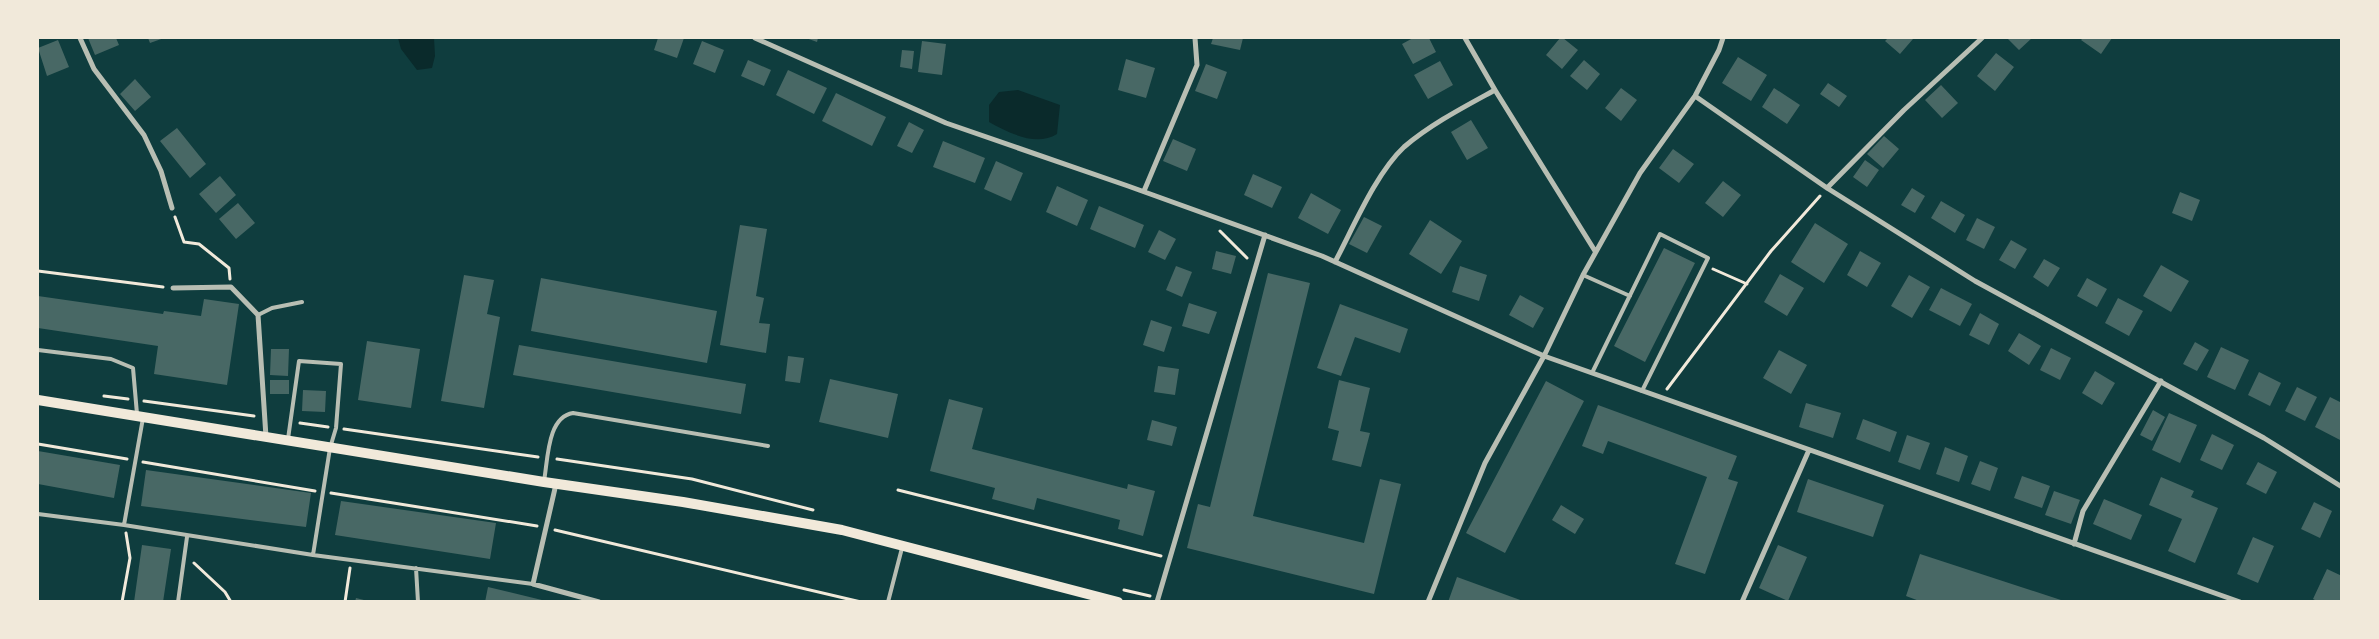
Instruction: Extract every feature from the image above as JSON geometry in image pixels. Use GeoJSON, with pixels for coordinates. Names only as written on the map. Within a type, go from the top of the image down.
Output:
{"type":"FeatureCollection","features":[{"type":"Feature","properties":{"kind":"main road"},"geometry":{"type":"LineString","coordinates":[[38,400],[556,484],[683,502],[842,530],[1098,599],[1118,602]]}},
{"type":"Feature","properties":{"kind":"street"},"geometry":{"type":"LineString","coordinates":[[80,38],[94,69],[144,135],[161,171],[172,208]]}},
{"type":"Feature","properties":{"kind":"street"},"geometry":{"type":"LineString","coordinates":[[755,38],[946,123],[1144,191],[1335,262],[1544,356],[2240,602]]}},
{"type":"Feature","properties":{"kind":"street"},"geometry":{"type":"LineString","coordinates":[[1144,191],[1197,65],[1195,38]]}},
{"type":"Feature","properties":{"kind":"street"},"geometry":{"type":"LineString","coordinates":[[1466,38],[1495,90],[1595,251]]}},
{"type":"Feature","properties":{"kind":"street"},"geometry":{"type":"LineString","coordinates":[[1428,602],[1485,463],[1544,356],[1582,275],[1640,173],[1695,96],[1720,50],[1723,38]]}},
{"type":"Feature","properties":{"kind":"street"},"geometry":{"type":"LineString","coordinates":[[1827,188],[1904,110],[1982,38]]}},
{"type":"Feature","properties":{"kind":"street"},"geometry":{"type":"LineString","coordinates":[[1335,262],[1378,180],[1403,148],[1446,118],[1495,90]]}},
{"type":"Feature","properties":{"kind":"street"},"geometry":{"type":"LineString","coordinates":[[1695,96],[1827,188],[1975,281],[2264,438],[2342,487]]}},
{"type":"Feature","properties":{"kind":"street"},"geometry":{"type":"LineString","coordinates":[[1157,602],[1265,235]]}},
{"type":"Feature","properties":{"kind":"street"},"geometry":{"type":"LineString","coordinates":[[173,288],[231,287],[258,315],[266,438]]}},
{"type":"Feature","properties":{"kind":"street"},"geometry":{"type":"LineString","coordinates":[[2074,544],[2083,511],[2110,463],[2162,381]]}},
{"type":"Feature","properties":{"kind":"street"},"geometry":{"type":"LineString","coordinates":[[1742,602],[1809,450]]}},
{"type":"Feature","properties":{"kind":"street"},"geometry":{"type":"LineString","coordinates":[[556,484],[533,584],[599,602]]}},
{"type":"Feature","properties":{"kind":"lane"},"geometry":{"type":"LineString","coordinates":[[1592,374],[1660,234],[1708,258],[1642,391]]}},
{"type":"Feature","properties":{"kind":"lane"},"geometry":{"type":"LineString","coordinates":[[1582,275],[1630,296]]}},
{"type":"Feature","properties":{"kind":"lane"},"geometry":{"type":"LineString","coordinates":[[258,315],[272,308],[302,302]]}},
{"type":"Feature","properties":{"kind":"lane"},"geometry":{"type":"LineString","coordinates":[[38,350],[111,359],[133,368],[140,417],[136,461],[124,525]]}},
{"type":"Feature","properties":{"kind":"lane"},"geometry":{"type":"LineString","coordinates":[[288,441],[299,361],[342,364],[336,428],[330,448],[313,555]]}},
{"type":"Feature","properties":{"kind":"lane"},"geometry":{"type":"LineString","coordinates":[[544,482],[553,434],[558,420],[565,414],[573,413],[768,446]]}},
{"type":"Feature","properties":{"kind":"lane"},"geometry":{"type":"LineString","coordinates":[[38,514],[124,525],[187,537],[313,555],[533,584]]}},
{"type":"Feature","properties":{"kind":"lane"},"geometry":{"type":"LineString","coordinates":[[178,602],[187,537]]}},
{"type":"Feature","properties":{"kind":"lane"},"geometry":{"type":"LineString","coordinates":[[888,602],[903,546]]}},
{"type":"Feature","properties":{"kind":"lane"},"geometry":{"type":"LineString","coordinates":[[416,568],[418,602]]}},
{"type":"Feature","properties":{"kind":"path"},"geometry":{"type":"LineString","coordinates":[[1661,398],[1771,251],[1827,188]]}},
{"type":"Feature","properties":{"kind":"path"},"geometry":{"type":"LineString","coordinates":[[172,208],[184,242],[199,244],[229,268],[231,287]]}},
{"type":"Feature","properties":{"kind":"path"},"geometry":{"type":"LineString","coordinates":[[1218,230],[1239,248],[1255,268]]}},
{"type":"Feature","properties":{"kind":"path"},"geometry":{"type":"LineString","coordinates":[[1705,265],[1747,284]]}},
{"type":"Feature","properties":{"kind":"path"},"geometry":{"type":"LineString","coordinates":[[38,271],[173,288]]}},
{"type":"Feature","properties":{"kind":"path"},"geometry":{"type":"LineString","coordinates":[[38,444],[546,527],[861,602]]}},
{"type":"Feature","properties":{"kind":"path"},"geometry":{"type":"LineString","coordinates":[[898,490],[1169,558]]}},
{"type":"Feature","properties":{"kind":"path"},"geometry":{"type":"LineString","coordinates":[[122,602],[130,558],[124,525]]}},
{"type":"Feature","properties":{"kind":"path"},"geometry":{"type":"LineString","coordinates":[[185,553],[224,592],[231,602]]}},
{"type":"Feature","properties":{"kind":"path"},"geometry":{"type":"LineString","coordinates":[[345,602],[352,560]]}},
{"type":"Feature","properties":{"kind":"water"},"geometry":{"type":"Polygon","coordinates":[[[398,38],[434,38],[435,56],[432,68],[417,70],[401,49],[398,38]]]}},
{"type":"Feature","properties":{"kind":"water"},"geometry":{"type":"Polygon","coordinates":[[[1018,90],[1060,105],[1057,134],[1049,138],[1032,139],[1014,134],[989,122],[989,105],[999,92],[1018,90]]]}},
{"type":"Feature","properties":{"kind":"building"},"geometry":{"type":"Polygon","coordinates":[[[88,38],[116,38],[119,45],[95,55],[88,38]]]}},
{"type":"Feature","properties":{"kind":"building"},"geometry":{"type":"Polygon","coordinates":[[[148,38],[164,38],[150,43],[148,38]]]}},
{"type":"Feature","properties":{"kind":"building"},"geometry":{"type":"Polygon","coordinates":[[[658,38],[684,38],[677,58],[654,50],[658,38]]]}},
{"type":"Feature","properties":{"kind":"building"},"geometry":{"type":"Polygon","coordinates":[[[806,38],[818,38],[817,42],[806,38]]]}},
{"type":"Feature","properties":{"kind":"building"},"geometry":{"type":"Polygon","coordinates":[[[1213,38],[1243,38],[1240,50],[1211,44],[1213,38]]]}},
{"type":"Feature","properties":{"kind":"building"},"geometry":{"type":"Polygon","coordinates":[[[1413,38],[1429,38],[1436,52],[1413,64],[1402,44],[1413,38]]]}},
{"type":"Feature","properties":{"kind":"building"},"geometry":{"type":"Polygon","coordinates":[[[1560,38],[1563,38],[1578,50],[1562,69],[1546,55],[1560,38]]]}},
{"type":"Feature","properties":{"kind":"building"},"geometry":{"type":"Polygon","coordinates":[[[1888,38],[1913,39],[1900,54],[1885,41],[1888,38]]]}},
{"type":"Feature","properties":{"kind":"building"},"geometry":{"type":"Polygon","coordinates":[[[2007,38],[2032,38],[2019,50],[2007,38]]]}},
{"type":"Feature","properties":{"kind":"building"},"geometry":{"type":"Polygon","coordinates":[[[2083,38],[2112,38],[2101,54],[2081,40],[2083,38]]]}},
{"type":"Feature","properties":{"kind":"building"},"geometry":{"type":"Polygon","coordinates":[[[58,40],[69,67],[47,76],[38,48],[58,40]]]}},
{"type":"Feature","properties":{"kind":"building"},"geometry":{"type":"Polygon","coordinates":[[[702,41],[724,50],[715,73],[693,64],[702,41]]]}},
{"type":"Feature","properties":{"kind":"building"},"geometry":{"type":"Polygon","coordinates":[[[922,41],[946,44],[942,75],[918,72],[922,41]]]}},
{"type":"Feature","properties":{"kind":"building"},"geometry":{"type":"Polygon","coordinates":[[[902,50],[914,51],[912,69],[900,67],[902,50]]]}},
{"type":"Feature","properties":{"kind":"building"},"geometry":{"type":"Polygon","coordinates":[[[1996,53],[2014,67],[1995,91],[1977,76],[1996,53]]]}},
{"type":"Feature","properties":{"kind":"building"},"geometry":{"type":"Polygon","coordinates":[[[1738,57],[1767,75],[1751,101],[1722,83],[1738,57]]]}},
{"type":"Feature","properties":{"kind":"building"},"geometry":{"type":"Polygon","coordinates":[[[1126,59],[1155,68],[1146,98],[1118,90],[1126,59]]]}},
{"type":"Feature","properties":{"kind":"building"},"geometry":{"type":"Polygon","coordinates":[[[748,60],[771,70],[764,86],[741,76],[748,60]]]}},
{"type":"Feature","properties":{"kind":"building"},"geometry":{"type":"Polygon","coordinates":[[[1584,60],[1600,74],[1587,90],[1570,76],[1584,60]]]}},
{"type":"Feature","properties":{"kind":"building"},"geometry":{"type":"Polygon","coordinates":[[[1440,61],[1453,85],[1428,99],[1414,75],[1440,61]]]}},
{"type":"Feature","properties":{"kind":"building"},"geometry":{"type":"Polygon","coordinates":[[[1206,64],[1227,72],[1217,99],[1195,91],[1206,64]]]}},
{"type":"Feature","properties":{"kind":"building"},"geometry":{"type":"Polygon","coordinates":[[[788,70],[827,88],[814,114],[776,95],[788,70]]]}},
{"type":"Feature","properties":{"kind":"building"},"geometry":{"type":"Polygon","coordinates":[[[135,79],[151,97],[135,111],[120,94],[135,79]]]}},
{"type":"Feature","properties":{"kind":"building"},"geometry":{"type":"Polygon","coordinates":[[[1828,83],[1847,96],[1839,107],[1820,94],[1828,83]]]}},
{"type":"Feature","properties":{"kind":"building"},"geometry":{"type":"Polygon","coordinates":[[[1941,85],[1958,103],[1942,118],[1925,100],[1941,85]]]}},
{"type":"Feature","properties":{"kind":"building"},"geometry":{"type":"Polygon","coordinates":[[[1621,88],[1637,100],[1621,121],[1605,108],[1621,88]]]}},
{"type":"Feature","properties":{"kind":"building"},"geometry":{"type":"Polygon","coordinates":[[[1774,88],[1800,105],[1787,124],[1762,107],[1774,88]]]}},
{"type":"Feature","properties":{"kind":"building"},"geometry":{"type":"Polygon","coordinates":[[[836,93],[886,117],[872,146],[822,121],[836,93]]]}},
{"type":"Feature","properties":{"kind":"building"},"geometry":{"type":"Polygon","coordinates":[[[1471,120],[1488,148],[1467,160],[1451,132],[1471,120]]]}},
{"type":"Feature","properties":{"kind":"building"},"geometry":{"type":"Polygon","coordinates":[[[909,122],[924,130],[912,153],[897,146],[909,122]]]}},
{"type":"Feature","properties":{"kind":"building"},"geometry":{"type":"Polygon","coordinates":[[[177,128],[206,164],[190,178],[160,141],[177,128]]]}},
{"type":"Feature","properties":{"kind":"building"},"geometry":{"type":"Polygon","coordinates":[[[1884,136],[1899,149],[1883,168],[1867,154],[1884,136]]]}},
{"type":"Feature","properties":{"kind":"building"},"geometry":{"type":"Polygon","coordinates":[[[1173,139],[1196,149],[1187,171],[1163,161],[1173,139]]]}},
{"type":"Feature","properties":{"kind":"building"},"geometry":{"type":"Polygon","coordinates":[[[943,141],[985,158],[975,183],[933,167],[943,141]]]}},
{"type":"Feature","properties":{"kind":"building"},"geometry":{"type":"Polygon","coordinates":[[[1673,149],[1694,164],[1679,183],[1659,168],[1673,149]]]}},
{"type":"Feature","properties":{"kind":"building"},"geometry":{"type":"Polygon","coordinates":[[[1865,160],[1879,170],[1867,187],[1853,177],[1865,160]]]}},
{"type":"Feature","properties":{"kind":"building"},"geometry":{"type":"Polygon","coordinates":[[[996,161],[1023,173],[1011,201],[984,189],[996,161]]]}},
{"type":"Feature","properties":{"kind":"building"},"geometry":{"type":"Polygon","coordinates":[[[1253,174],[1282,187],[1272,208],[1244,195],[1253,174]]]}},
{"type":"Feature","properties":{"kind":"building"},"geometry":{"type":"Polygon","coordinates":[[[220,176],[236,195],[216,213],[199,194],[220,176]]]}},
{"type":"Feature","properties":{"kind":"building"},"geometry":{"type":"Polygon","coordinates":[[[1723,181],[1741,195],[1723,217],[1705,203],[1723,181]]]}},
{"type":"Feature","properties":{"kind":"building"},"geometry":{"type":"Polygon","coordinates":[[[1057,186],[1088,200],[1077,226],[1046,212],[1057,186]]]}},
{"type":"Feature","properties":{"kind":"building"},"geometry":{"type":"Polygon","coordinates":[[[1912,188],[1925,196],[1915,213],[1901,205],[1912,188]]]}},
{"type":"Feature","properties":{"kind":"building"},"geometry":{"type":"Polygon","coordinates":[[[2180,192],[2200,200],[2192,221],[2172,213],[2180,192]]]}},
{"type":"Feature","properties":{"kind":"building"},"geometry":{"type":"Polygon","coordinates":[[[1311,193],[1341,210],[1328,234],[1298,218],[1311,193]]]}},
{"type":"Feature","properties":{"kind":"building"},"geometry":{"type":"Polygon","coordinates":[[[1941,201],[1965,215],[1955,233],[1931,218],[1941,201]]]}},
{"type":"Feature","properties":{"kind":"building"},"geometry":{"type":"Polygon","coordinates":[[[238,203],[255,223],[236,239],[219,219],[238,203]]]}},
{"type":"Feature","properties":{"kind":"building"},"geometry":{"type":"Polygon","coordinates":[[[1099,206],[1144,225],[1135,248],[1090,229],[1099,206]]]}},
{"type":"Feature","properties":{"kind":"building"},"geometry":{"type":"Polygon","coordinates":[[[1364,217],[1382,226],[1367,253],[1349,244],[1364,217]]]}},
{"type":"Feature","properties":{"kind":"building"},"geometry":{"type":"Polygon","coordinates":[[[1977,218],[1995,227],[1984,249],[1966,240],[1977,218]]]}},
{"type":"Feature","properties":{"kind":"building"},"geometry":{"type":"Polygon","coordinates":[[[1430,220],[1462,241],[1441,274],[1409,254],[1430,220]]]}},
{"type":"Feature","properties":{"kind":"building"},"geometry":{"type":"Polygon","coordinates":[[[1815,223],[1848,244],[1824,283],[1791,262],[1815,223]]]}},
{"type":"Feature","properties":{"kind":"building"},"geometry":{"type":"Polygon","coordinates":[[[740,225],[767,229],[756,296],[764,298],[759,323],[770,324],[766,353],[720,345],[740,225]]]}},
{"type":"Feature","properties":{"kind":"building"},"geometry":{"type":"Polygon","coordinates":[[[1159,230],[1176,239],[1165,260],[1148,252],[1159,230]]]}},
{"type":"Feature","properties":{"kind":"building"},"geometry":{"type":"Polygon","coordinates":[[[2011,240],[2027,249],[2015,269],[1999,260],[2011,240]]]}},
{"type":"Feature","properties":{"kind":"building"},"geometry":{"type":"Polygon","coordinates":[[[1664,248],[1695,263],[1645,362],[1614,346],[1664,248]]]}},
{"type":"Feature","properties":{"kind":"building"},"geometry":{"type":"Polygon","coordinates":[[[1216,251],[1236,256],[1231,274],[1212,269],[1216,251]]]}},
{"type":"Feature","properties":{"kind":"building"},"geometry":{"type":"Polygon","coordinates":[[[1860,251],[1881,263],[1867,287],[1847,275],[1860,251]]]}},
{"type":"Feature","properties":{"kind":"building"},"geometry":{"type":"Polygon","coordinates":[[[2044,259],[2060,268],[2048,287],[2033,277],[2044,259]]]}},
{"type":"Feature","properties":{"kind":"building"},"geometry":{"type":"Polygon","coordinates":[[[2161,265],[2189,281],[2171,312],[2143,296],[2161,265]]]}},
{"type":"Feature","properties":{"kind":"building"},"geometry":{"type":"Polygon","coordinates":[[[1176,266],[1192,272],[1182,297],[1166,290],[1176,266]]]}},
{"type":"Feature","properties":{"kind":"building"},"geometry":{"type":"Polygon","coordinates":[[[1460,266],[1487,275],[1479,301],[1452,292],[1460,266]]]}},
{"type":"Feature","properties":{"kind":"building"},"geometry":{"type":"Polygon","coordinates":[[[1268,273],[1310,283],[1253,516],[1364,543],[1380,479],[1401,484],[1374,594],[1187,548],[1198,504],[1210,507],[1268,273]]]}},
{"type":"Feature","properties":{"kind":"building"},"geometry":{"type":"Polygon","coordinates":[[[1780,274],[1804,288],[1787,316],[1764,302],[1780,274]]]}},
{"type":"Feature","properties":{"kind":"building"},"geometry":{"type":"Polygon","coordinates":[[[464,275],[494,280],[487,314],[500,317],[484,408],[441,401],[464,275]]]}},
{"type":"Feature","properties":{"kind":"building"},"geometry":{"type":"Polygon","coordinates":[[[1909,275],[1930,287],[1912,318],[1891,306],[1909,275]]]}},
{"type":"Feature","properties":{"kind":"building"},"geometry":{"type":"Polygon","coordinates":[[[541,278],[717,311],[707,363],[531,331],[541,278]]]}},
{"type":"Feature","properties":{"kind":"building"},"geometry":{"type":"Polygon","coordinates":[[[2087,278],[2107,289],[2097,307],[2077,296],[2087,278]]]}},
{"type":"Feature","properties":{"kind":"building"},"geometry":{"type":"Polygon","coordinates":[[[1941,288],[1972,304],[1960,326],[1929,310],[1941,288]]]}},
{"type":"Feature","properties":{"kind":"building"},"geometry":{"type":"Polygon","coordinates":[[[1520,295],[1544,308],[1533,328],[1509,315],[1520,295]]]}},
{"type":"Feature","properties":{"kind":"building"},"geometry":{"type":"Polygon","coordinates":[[[38,296],[163,314],[164,311],[201,316],[204,299],[239,304],[227,385],[154,374],[158,346],[38,328],[38,296]]]}},
{"type":"Feature","properties":{"kind":"building"},"geometry":{"type":"Polygon","coordinates":[[[2118,298],[2143,311],[2129,336],[2105,323],[2118,298]]]}},
{"type":"Feature","properties":{"kind":"building"},"geometry":{"type":"Polygon","coordinates":[[[1189,303],[1217,312],[1209,334],[1182,326],[1189,303]]]}},
{"type":"Feature","properties":{"kind":"building"},"geometry":{"type":"Polygon","coordinates":[[[1340,304],[1408,329],[1400,353],[1355,337],[1341,376],[1317,368],[1340,304]]]}},
{"type":"Feature","properties":{"kind":"building"},"geometry":{"type":"Polygon","coordinates":[[[1980,313],[1999,324],[1989,345],[1969,335],[1980,313]]]}},
{"type":"Feature","properties":{"kind":"building"},"geometry":{"type":"Polygon","coordinates":[[[1151,320],[1172,327],[1164,352],[1143,345],[1151,320]]]}},
{"type":"Feature","properties":{"kind":"building"},"geometry":{"type":"Polygon","coordinates":[[[2019,333],[2041,346],[2029,365],[2008,351],[2019,333]]]}},
{"type":"Feature","properties":{"kind":"building"},"geometry":{"type":"Polygon","coordinates":[[[367,341],[420,349],[411,408],[358,400],[367,341]]]}},
{"type":"Feature","properties":{"kind":"building"},"geometry":{"type":"Polygon","coordinates":[[[2195,342],[2209,350],[2197,371],[2183,364],[2195,342]]]}},
{"type":"Feature","properties":{"kind":"building"},"geometry":{"type":"Polygon","coordinates":[[[519,345],[746,384],[741,414],[513,375],[519,345]]]}},
{"type":"Feature","properties":{"kind":"building"},"geometry":{"type":"Polygon","coordinates":[[[2221,347],[2249,360],[2235,390],[2207,377],[2221,347]]]}},
{"type":"Feature","properties":{"kind":"building"},"geometry":{"type":"Polygon","coordinates":[[[2051,348],[2071,358],[2060,380],[2040,370],[2051,348]]]}},
{"type":"Feature","properties":{"kind":"building"},"geometry":{"type":"Polygon","coordinates":[[[271,349],[289,349],[288,376],[270,375],[271,349]]]}},
{"type":"Feature","properties":{"kind":"building"},"geometry":{"type":"Polygon","coordinates":[[[1779,350],[1807,365],[1791,394],[1763,378],[1779,350]]]}},
{"type":"Feature","properties":{"kind":"building"},"geometry":{"type":"Polygon","coordinates":[[[788,356],[804,358],[800,383],[785,381],[788,356]]]}},
{"type":"Feature","properties":{"kind":"building"},"geometry":{"type":"Polygon","coordinates":[[[1158,366],[1179,369],[1175,395],[1154,392],[1158,366]]]}},
{"type":"Feature","properties":{"kind":"building"},"geometry":{"type":"Polygon","coordinates":[[[2095,371],[2115,383],[2102,405],[2082,393],[2095,371]]]}},
{"type":"Feature","properties":{"kind":"building"},"geometry":{"type":"Polygon","coordinates":[[[2259,372],[2281,383],[2270,406],[2248,395],[2259,372]]]}},
{"type":"Feature","properties":{"kind":"building"},"geometry":{"type":"Polygon","coordinates":[[[830,379],[898,394],[888,438],[819,422],[830,379]]]}},
{"type":"Feature","properties":{"kind":"building"},"geometry":{"type":"Polygon","coordinates":[[[270,380],[289,380],[289,394],[270,394],[270,380]]]}},
{"type":"Feature","properties":{"kind":"building"},"geometry":{"type":"Polygon","coordinates":[[[1339,380],[1370,388],[1360,431],[1370,433],[1361,467],[1332,460],[1339,431],[1328,428],[1339,380]]]}},
{"type":"Feature","properties":{"kind":"building"},"geometry":{"type":"Polygon","coordinates":[[[1546,381],[1584,401],[1505,553],[1466,533],[1546,381]]]}},
{"type":"Feature","properties":{"kind":"building"},"geometry":{"type":"Polygon","coordinates":[[[2297,387],[2317,397],[2305,421],[2285,411],[2297,387]]]}},
{"type":"Feature","properties":{"kind":"building"},"geometry":{"type":"Polygon","coordinates":[[[303,390],[326,391],[325,412],[302,411],[303,390]]]}},
{"type":"Feature","properties":{"kind":"building"},"geometry":{"type":"Polygon","coordinates":[[[2330,397],[2342,403],[2342,441],[2315,427],[2330,397]]]}},
{"type":"Feature","properties":{"kind":"building"},"geometry":{"type":"Polygon","coordinates":[[[949,399],[983,408],[972,449],[1127,489],[1128,484],[1155,491],[1143,536],[1118,529],[1120,520],[1037,498],[1034,510],[992,499],[995,488],[930,471],[949,399]]]}},
{"type":"Feature","properties":{"kind":"building"},"geometry":{"type":"Polygon","coordinates":[[[1806,403],[1841,413],[1833,438],[1799,427],[1806,403]]]}},
{"type":"Feature","properties":{"kind":"building"},"geometry":{"type":"Polygon","coordinates":[[[1598,405],[1737,456],[1728,479],[1738,482],[1705,574],[1675,564],[1707,477],[1608,441],[1603,454],[1582,446],[1598,405]]]}},
{"type":"Feature","properties":{"kind":"building"},"geometry":{"type":"Polygon","coordinates":[[[2153,410],[2165,417],[2152,441],[2140,435],[2153,410]]]}},
{"type":"Feature","properties":{"kind":"building"},"geometry":{"type":"Polygon","coordinates":[[[2169,413],[2197,425],[2180,463],[2152,450],[2169,413]]]}},
{"type":"Feature","properties":{"kind":"building"},"geometry":{"type":"Polygon","coordinates":[[[1863,419],[1897,432],[1890,452],[1856,439],[1863,419]]]}},
{"type":"Feature","properties":{"kind":"building"},"geometry":{"type":"Polygon","coordinates":[[[1152,420],[1177,427],[1172,446],[1147,440],[1152,420]]]}},
{"type":"Feature","properties":{"kind":"building"},"geometry":{"type":"Polygon","coordinates":[[[2212,434],[2234,445],[2222,470],[2200,460],[2212,434]]]}},
{"type":"Feature","properties":{"kind":"building"},"geometry":{"type":"Polygon","coordinates":[[[1907,435],[1930,443],[1920,470],[1898,462],[1907,435]]]}},
{"type":"Feature","properties":{"kind":"building"},"geometry":{"type":"Polygon","coordinates":[[[1945,447],[1968,456],[1959,482],[1936,474],[1945,447]]]}},
{"type":"Feature","properties":{"kind":"building"},"geometry":{"type":"Polygon","coordinates":[[[38,451],[120,465],[114,498],[38,484],[38,451]]]}},
{"type":"Feature","properties":{"kind":"building"},"geometry":{"type":"Polygon","coordinates":[[[1980,461],[1998,468],[1990,491],[1971,484],[1980,461]]]}},
{"type":"Feature","properties":{"kind":"building"},"geometry":{"type":"Polygon","coordinates":[[[2258,462],[2277,472],[2266,494],[2246,484],[2258,462]]]}},
{"type":"Feature","properties":{"kind":"building"},"geometry":{"type":"Polygon","coordinates":[[[146,470],[311,493],[306,527],[141,506],[146,470]]]}},
{"type":"Feature","properties":{"kind":"building"},"geometry":{"type":"Polygon","coordinates":[[[2022,476],[2050,486],[2042,508],[2014,498],[2022,476]]]}},
{"type":"Feature","properties":{"kind":"building"},"geometry":{"type":"Polygon","coordinates":[[[2161,477],[2194,491],[2191,497],[2218,508],[2195,563],[2168,551],[2182,519],[2149,505],[2161,477]]]}},
{"type":"Feature","properties":{"kind":"building"},"geometry":{"type":"Polygon","coordinates":[[[1808,479],[1884,505],[1873,537],[1797,512],[1808,479]]]}},
{"type":"Feature","properties":{"kind":"building"},"geometry":{"type":"Polygon","coordinates":[[[2054,491],[2080,500],[2071,524],[2045,515],[2054,491]]]}},
{"type":"Feature","properties":{"kind":"building"},"geometry":{"type":"Polygon","coordinates":[[[2104,499],[2142,515],[2131,540],[2093,524],[2104,499]]]}},
{"type":"Feature","properties":{"kind":"building"},"geometry":{"type":"Polygon","coordinates":[[[341,501],[496,523],[490,559],[335,535],[341,501]]]}},
{"type":"Feature","properties":{"kind":"building"},"geometry":{"type":"Polygon","coordinates":[[[2314,502],[2332,511],[2320,538],[2301,529],[2314,502]]]}},
{"type":"Feature","properties":{"kind":"building"},"geometry":{"type":"Polygon","coordinates":[[[1561,505],[1584,519],[1575,534],[1552,520],[1561,505]]]}},
{"type":"Feature","properties":{"kind":"building"},"geometry":{"type":"Polygon","coordinates":[[[2253,537],[2274,546],[2258,583],[2237,574],[2253,537]]]}},
{"type":"Feature","properties":{"kind":"building"},"geometry":{"type":"Polygon","coordinates":[[[142,545],[171,549],[163,602],[134,602],[142,545]]]}},
{"type":"Feature","properties":{"kind":"building"},"geometry":{"type":"Polygon","coordinates":[[[1778,545],[1807,557],[1788,601],[1759,588],[1778,545]]]}},
{"type":"Feature","properties":{"kind":"building"},"geometry":{"type":"Polygon","coordinates":[[[1920,554],[2064,602],[1922,602],[1906,596],[1920,554]]]}},
{"type":"Feature","properties":{"kind":"building"},"geometry":{"type":"Polygon","coordinates":[[[2327,569],[2342,576],[2340,602],[2319,602],[2313,599],[2327,569]]]}},
{"type":"Feature","properties":{"kind":"building"},"geometry":{"type":"Polygon","coordinates":[[[1457,577],[1523,601],[1523,602],[1448,602],[1457,577]]]}},
{"type":"Feature","properties":{"kind":"building"},"geometry":{"type":"Polygon","coordinates":[[[488,587],[546,601],[546,602],[485,602],[488,587]]]}},
{"type":"Feature","properties":{"kind":"building"},"geometry":{"type":"Polygon","coordinates":[[[356,598],[368,601],[355,602],[356,598]]]}}]}
